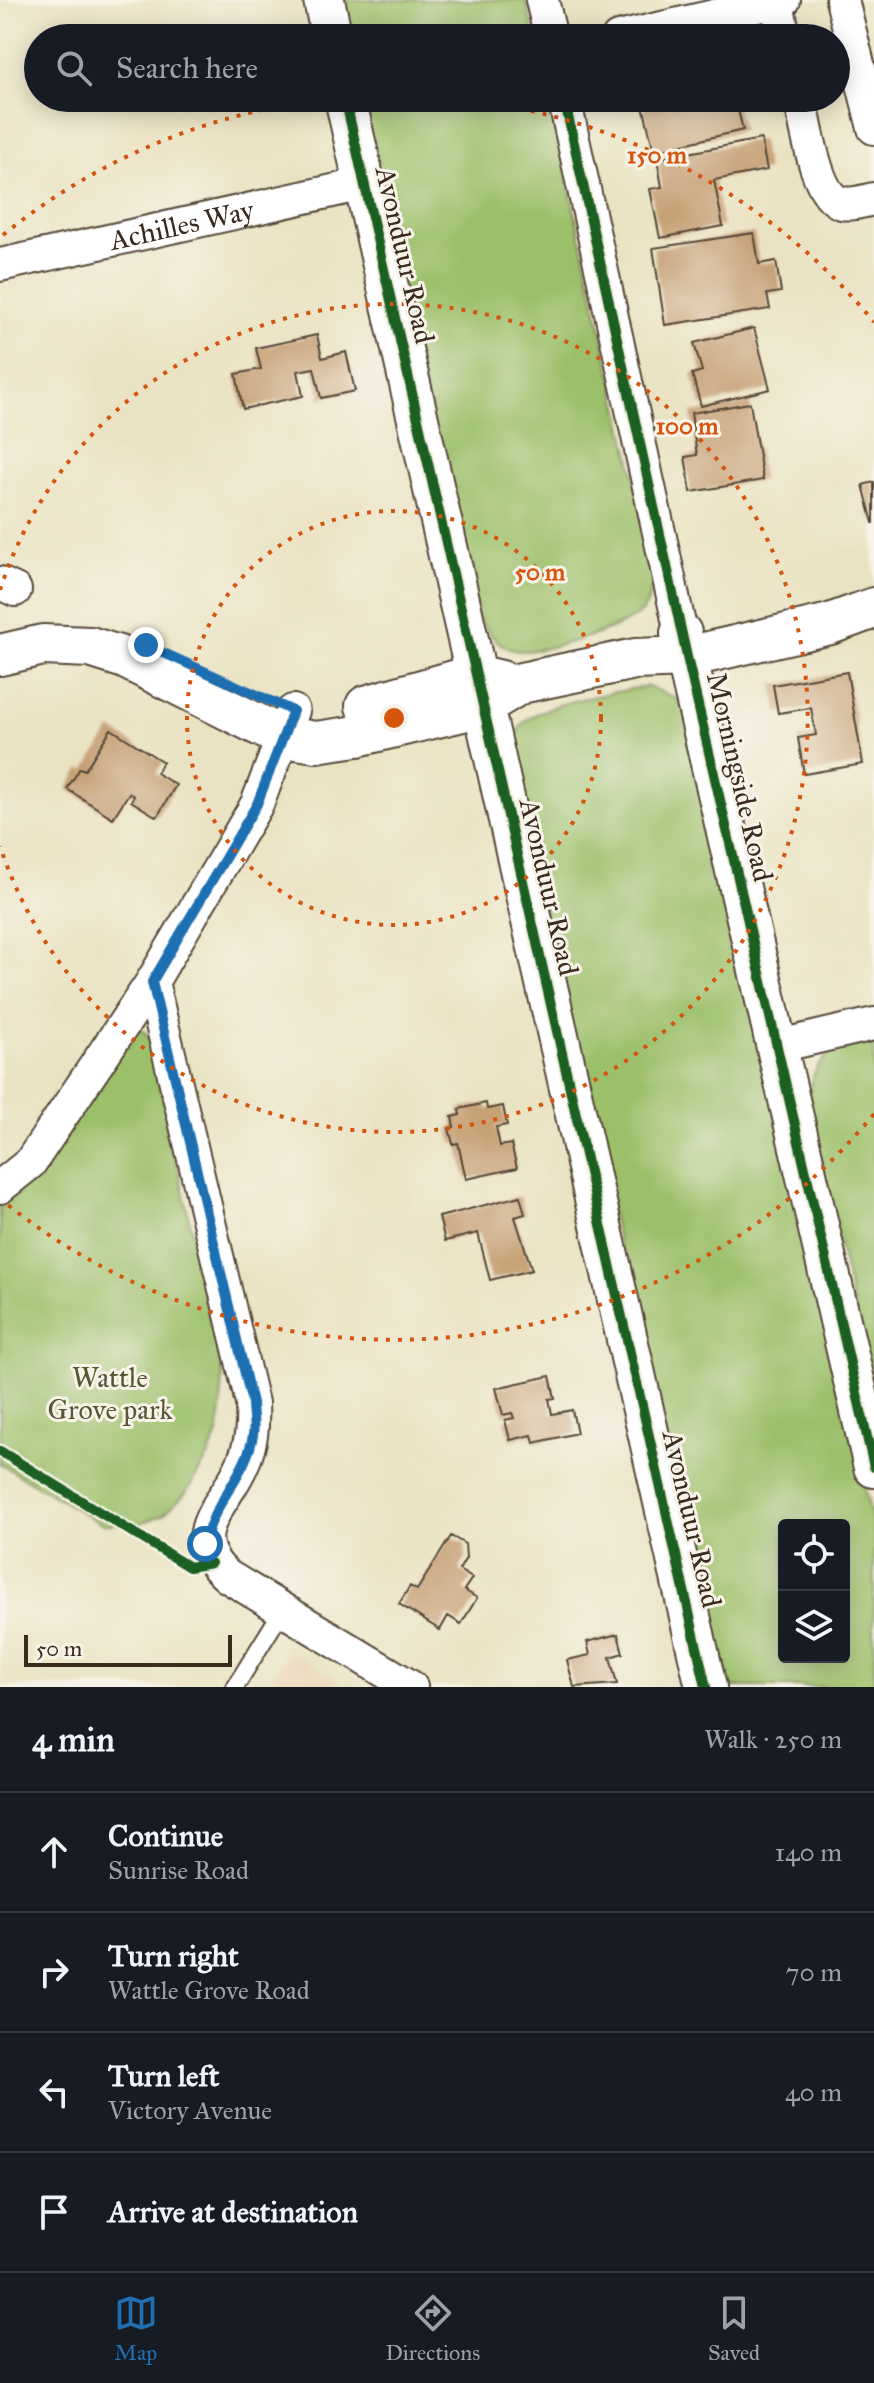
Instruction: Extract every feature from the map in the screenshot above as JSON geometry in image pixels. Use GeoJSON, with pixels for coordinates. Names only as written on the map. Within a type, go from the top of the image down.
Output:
{"type":"FeatureCollection","features":[{"type":"Feature","properties":{"kind":"street"},"geometry":{"type":"LineString","coordinates":[[324,0],[329,24]]}},
{"type":"Feature","properties":{"kind":"street"},"geometry":{"type":"LineString","coordinates":[[542,0],[548,24]]}},
{"type":"Feature","properties":{"kind":"street"},"geometry":{"type":"LineString","coordinates":[[842,0],[848,24]]}},
{"type":"Feature","properties":{"kind":"street"},"geometry":{"type":"LineString","coordinates":[[679,24],[780,1],[783,24]]}},
{"type":"Feature","properties":{"kind":"street"},"geometry":{"type":"LineString","coordinates":[[850,32],[874,128]]}},
{"type":"Feature","properties":{"kind":"street","name":"Avonduur Road"},"geometry":{"type":"LineString","coordinates":[[348,112],[706,1687]]}},
{"type":"Feature","properties":{"kind":"street","name":"Morningside Road"},"geometry":{"type":"LineString","coordinates":[[567,112],[684,645],[874,1467]]}},
{"type":"Feature","properties":{"kind":"street"},"geometry":{"type":"LineString","coordinates":[[804,112],[821,182],[828,195],[841,203],[874,199]]}},
{"type":"Feature","properties":{"kind":"street","name":"Achilles Way"},"geometry":{"type":"LineString","coordinates":[[0,265],[364,184]]}},
{"type":"Feature","properties":{"kind":"street"},"geometry":{"type":"LineString","coordinates":[[0,633],[60,621],[88,623],[118,632],[316,742],[357,736],[479,691],[635,659],[825,604],[874,601]]}},
{"type":"Feature","properties":{"kind":"street"},"geometry":{"type":"LineString","coordinates":[[684,645],[830,624],[874,608]]}},
{"type":"Feature","properties":{"kind":"street"},"geometry":{"type":"LineString","coordinates":[[0,655],[43,645],[90,647],[125,658],[288,724]]}},
{"type":"Feature","properties":{"kind":"street"},"geometry":{"type":"LineString","coordinates":[[0,1187],[30,1163],[152,982],[257,804],[288,724]]}},
{"type":"Feature","properties":{"kind":"street"},"geometry":{"type":"LineString","coordinates":[[152,982],[252,1403],[253,1434],[243,1465],[208,1525],[205,1544],[211,1563],[282,1611],[411,1687]]}},
{"type":"Feature","properties":{"kind":"street"},"geometry":{"type":"LineString","coordinates":[[779,1046],[874,1024]]}},
{"type":"Feature","properties":{"kind":"lane"},"geometry":{"type":"LineString","coordinates":[[235,1687],[282,1611]]}},
{"type":"Feature","properties":{"kind":"shaded area"},"geometry":{"type":"Polygon","coordinates":[[[289,1651],[348,1687],[267,1687],[289,1651]]]}},
{"type":"Feature","properties":{"kind":"green space"},"geometry":{"type":"Polygon","coordinates":[[[331,0],[526,0],[532,24],[337,24],[331,0]]]}},
{"type":"Feature","properties":{"kind":"green space"},"geometry":{"type":"Polygon","coordinates":[[[358,112],[552,112],[655,567],[650,594],[644,609],[636,616],[603,632],[561,645],[513,650],[497,641],[478,617],[358,112]]]}},
{"type":"Feature","properties":{"kind":"green space"},"geometry":{"type":"Polygon","coordinates":[[[647,686],[678,699],[689,718],[874,1529],[874,1687],[719,1687],[510,762],[516,734],[530,718],[560,705],[647,686]]]}},
{"type":"Feature","properties":{"kind":"green space","name":"Wattle Grove park"},"geometry":{"type":"Polygon","coordinates":[[[136,1027],[145,1032],[151,1041],[223,1377],[219,1431],[209,1455],[186,1493],[163,1515],[138,1524],[102,1524],[0,1464],[0,1193],[136,1027]]]}},
{"type":"Feature","properties":{"kind":"green space"},"geometry":{"type":"Polygon","coordinates":[[[874,1039],[874,1398],[809,1112],[809,1094],[816,1069],[823,1060],[844,1048],[874,1039]]]}},
{"type":"Feature","properties":{"kind":"building"},"geometry":{"type":"Polygon","coordinates":[[[644,112],[738,112],[743,130],[654,151],[644,112]]]}},
{"type":"Feature","properties":{"kind":"building"},"geometry":{"type":"Polygon","coordinates":[[[761,139],[767,170],[714,180],[723,226],[660,238],[650,189],[662,187],[657,159],[761,139]]]}},
{"type":"Feature","properties":{"kind":"building"},"geometry":{"type":"Polygon","coordinates":[[[754,233],[759,264],[776,261],[781,292],[767,294],[770,309],[665,325],[653,248],[754,233]]]}},
{"type":"Feature","properties":{"kind":"building"},"geometry":{"type":"Polygon","coordinates":[[[754,328],[770,389],[701,406],[692,374],[702,371],[694,343],[754,328]]]}},
{"type":"Feature","properties":{"kind":"building"},"geometry":{"type":"Polygon","coordinates":[[[317,335],[322,358],[346,352],[355,391],[321,398],[314,368],[298,371],[303,396],[243,409],[236,374],[261,369],[256,348],[317,335]]]}},
{"type":"Feature","properties":{"kind":"building"},"geometry":{"type":"Polygon","coordinates":[[[750,403],[763,480],[691,492],[685,457],[697,455],[691,413],[750,403]]]}},
{"type":"Feature","properties":{"kind":"building"},"geometry":{"type":"Polygon","coordinates":[[[874,482],[874,523],[873,523],[863,485],[874,482]]]}},
{"type":"Feature","properties":{"kind":"building"},"geometry":{"type":"Polygon","coordinates":[[[847,672],[863,764],[804,774],[798,738],[816,735],[811,708],[778,713],[773,685],[847,672]]]}},
{"type":"Feature","properties":{"kind":"building"},"geometry":{"type":"Polygon","coordinates":[[[111,729],[163,762],[156,773],[176,785],[157,817],[131,801],[134,796],[129,793],[113,818],[67,789],[80,768],[85,770],[111,729]]]}},
{"type":"Feature","properties":{"kind":"building"},"geometry":{"type":"Polygon","coordinates":[[[486,1103],[487,1109],[503,1106],[507,1125],[496,1127],[500,1146],[511,1144],[517,1168],[466,1179],[458,1143],[453,1144],[449,1128],[454,1127],[452,1117],[460,1115],[459,1109],[486,1103]]]}},
{"type":"Feature","properties":{"kind":"building"},"geometry":{"type":"Polygon","coordinates":[[[520,1196],[525,1214],[515,1217],[532,1270],[490,1280],[478,1233],[445,1241],[439,1217],[520,1196]]]}},
{"type":"Feature","properties":{"kind":"building"},"geometry":{"type":"Polygon","coordinates":[[[550,1376],[555,1398],[549,1399],[552,1414],[572,1410],[577,1433],[534,1443],[532,1435],[510,1440],[505,1420],[514,1418],[512,1413],[503,1415],[496,1388],[550,1376]]]}},
{"type":"Feature","properties":{"kind":"building"},"geometry":{"type":"Polygon","coordinates":[[[451,1536],[465,1544],[466,1558],[459,1570],[472,1578],[464,1590],[477,1598],[461,1624],[448,1616],[440,1630],[399,1604],[410,1586],[417,1590],[451,1536]]]}},
{"type":"Feature","properties":{"kind":"building"},"geometry":{"type":"Polygon","coordinates":[[[618,1634],[623,1653],[610,1657],[617,1684],[574,1687],[567,1660],[590,1655],[587,1642],[618,1634]]]}},
{"type":"Feature","properties":{"kind":"cycle path"},"geometry":{"type":"LineString","coordinates":[[348,112],[706,1687]]}},
{"type":"Feature","properties":{"kind":"cycle path"},"geometry":{"type":"LineString","coordinates":[[567,112],[687,657],[874,1467]]}},
{"type":"Feature","properties":{"kind":"cycle path"},"geometry":{"type":"LineString","coordinates":[[0,1451],[189,1567],[211,1563]]}},
{"type":"Feature","properties":{"kind":"route"},"geometry":{"type":"LineString","coordinates":[[146,645],[293,711],[273,756],[257,804],[152,982],[252,1403],[253,1434],[243,1465],[208,1525],[205,1544]]}}]}
